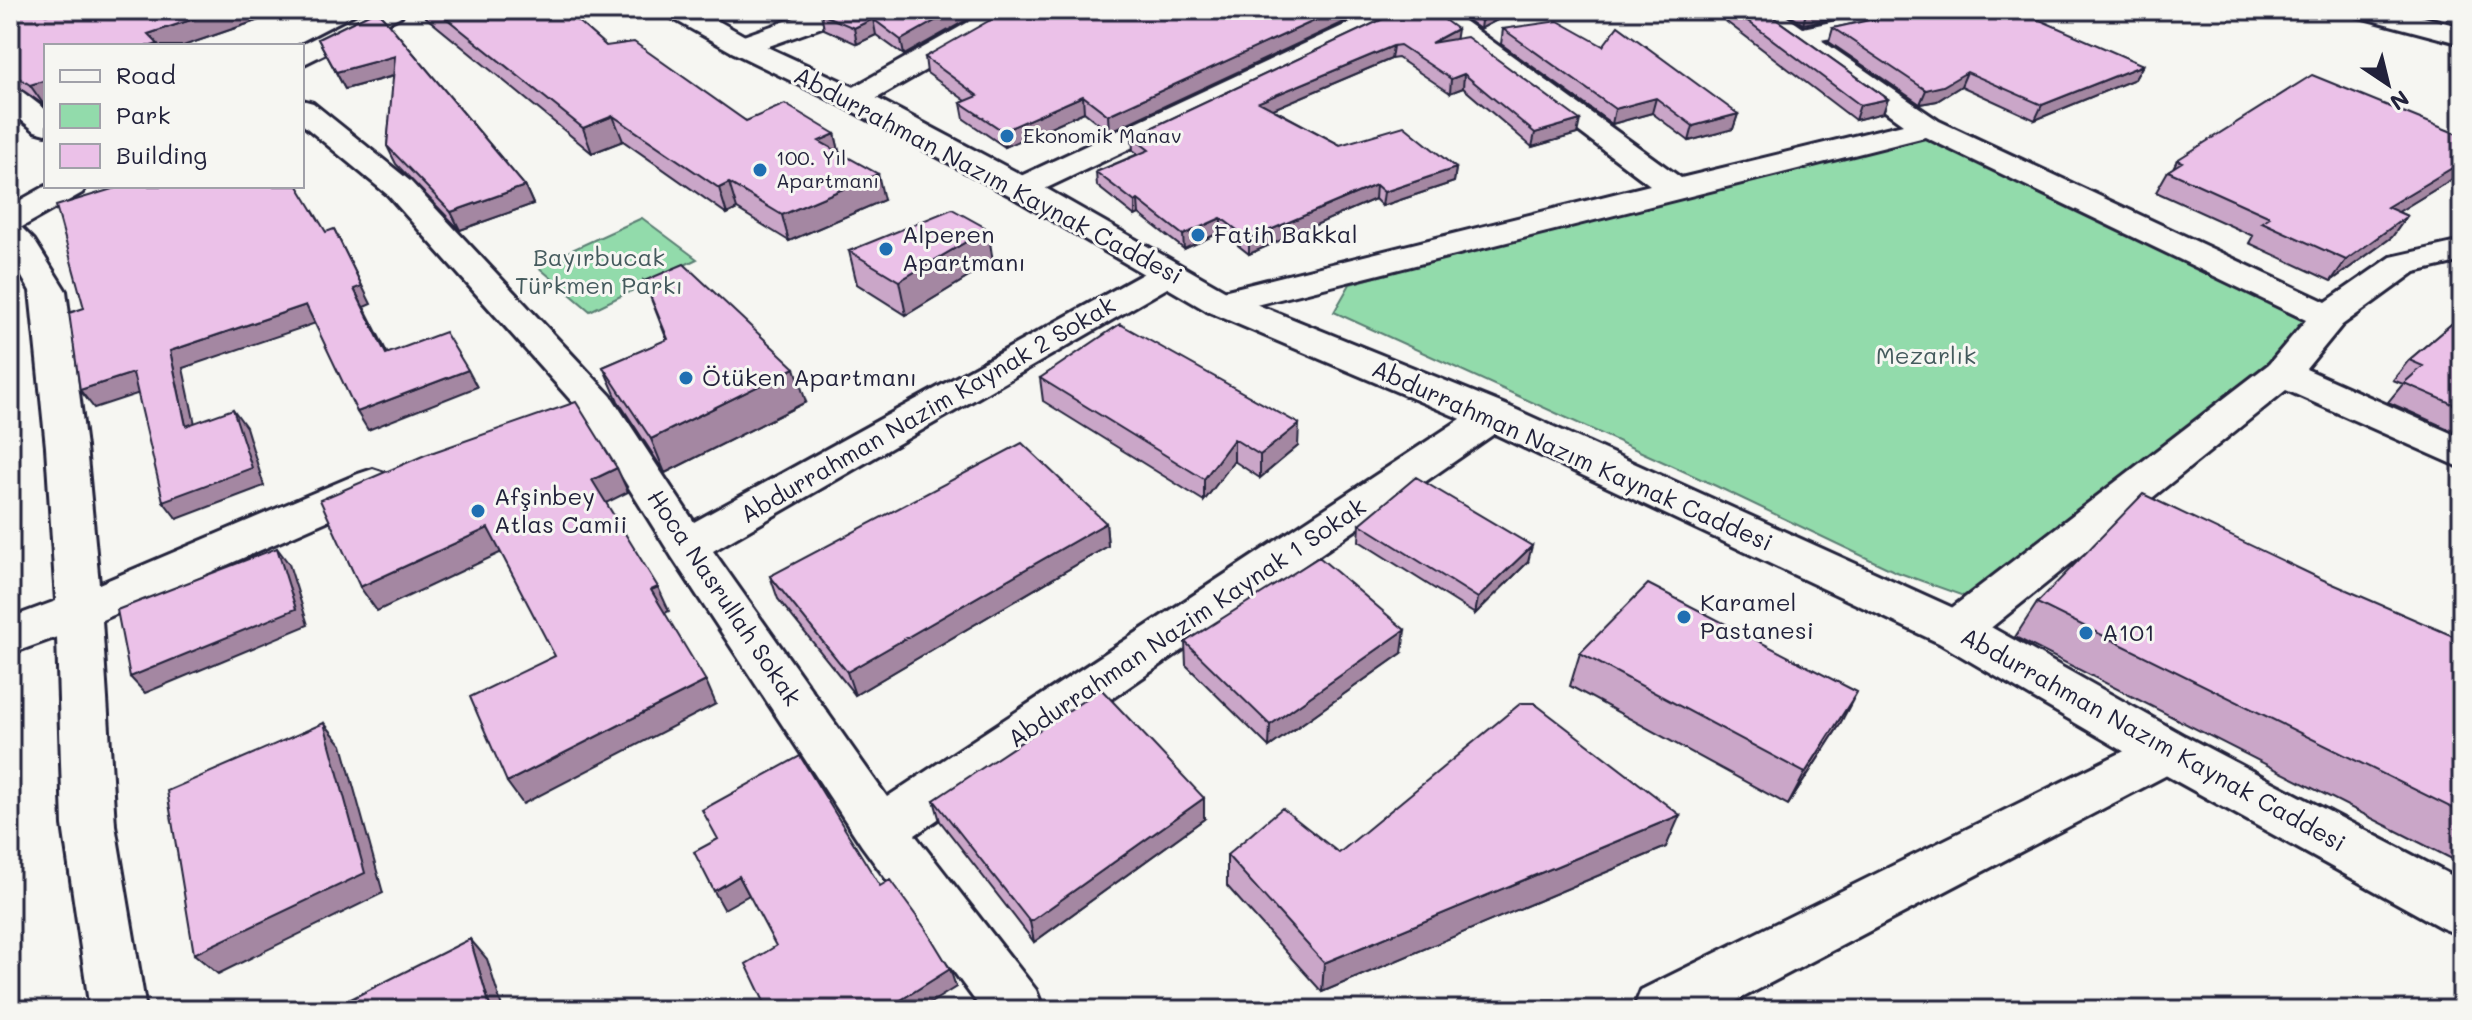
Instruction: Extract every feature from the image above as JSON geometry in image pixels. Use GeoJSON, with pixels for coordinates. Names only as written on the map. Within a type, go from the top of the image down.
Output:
{"type":"FeatureCollection","features":[{"type":"Feature","properties":{"kind":"street"},"geometry":{"type":"LineString","coordinates":[[304,55],[391,10]]}},
{"type":"Feature","properties":{"kind":"street","name":"Abdurrahman Nazım Kaynak Caddesi"},"geometry":{"type":"LineString","coordinates":[[678,10],[742,46],[854,99],[1021,188],[1220,303],[1493,416],[1956,630],[2167,751],[2462,910]]}},
{"type":"Feature","properties":{"kind":"street"},"geometry":{"type":"LineString","coordinates":[[742,46],[843,10]]}},
{"type":"Feature","properties":{"kind":"street"},"geometry":{"type":"LineString","coordinates":[[854,99],[1010,10]]}},
{"type":"Feature","properties":{"kind":"street"},"geometry":{"type":"LineString","coordinates":[[1021,188],[1399,10]]}},
{"type":"Feature","properties":{"kind":"street"},"geometry":{"type":"LineString","coordinates":[[1431,10],[1677,190]]}},
{"type":"Feature","properties":{"kind":"street"},"geometry":{"type":"LineString","coordinates":[[1759,10],[1928,127],[2329,317]]}},
{"type":"Feature","properties":{"kind":"street"},"geometry":{"type":"LineString","coordinates":[[1800,36],[1863,24],[1889,10]]}},
{"type":"Feature","properties":{"kind":"street"},"geometry":{"type":"LineString","coordinates":[[2366,10],[2451,34],[2462,13]]}},
{"type":"Feature","properties":{"kind":"street"},"geometry":{"type":"LineString","coordinates":[[10,96],[44,123]]}},
{"type":"Feature","properties":{"kind":"street","name":"Hoca Nasrullah Sokak"},"geometry":{"type":"LineString","coordinates":[[304,111],[399,188],[597,405],[687,546],[880,830],[1016,1010]]}},
{"type":"Feature","properties":{"kind":"street"},"geometry":{"type":"LineString","coordinates":[[1220,303],[1928,127]]}},
{"type":"Feature","properties":{"kind":"street"},"geometry":{"type":"LineString","coordinates":[[10,220],[66,188]]}},
{"type":"Feature","properties":{"kind":"street"},"geometry":{"type":"LineString","coordinates":[[10,235],[22,247],[48,291],[66,447],[79,611],[89,825],[118,1010]]}},
{"type":"Feature","properties":{"kind":"street"},"geometry":{"type":"LineString","coordinates":[[1956,630],[2282,373],[2329,317],[2403,264],[2462,251]]}},
{"type":"Feature","properties":{"kind":"street","name":"Abdurrahman Nazim Kaynak 2 Sokak"},"geometry":{"type":"LineString","coordinates":[[687,546],[1169,273]]}},
{"type":"Feature","properties":{"kind":"street"},"geometry":{"type":"LineString","coordinates":[[2282,373],[2462,454]]}},
{"type":"Feature","properties":{"kind":"street"},"geometry":{"type":"LineString","coordinates":[[553,421],[597,405]]}},
{"type":"Feature","properties":{"kind":"street","name":"Abdurrahman Nazim Kaynak 1 Sokak"},"geometry":{"type":"LineString","coordinates":[[880,830],[1493,416]]}},
{"type":"Feature","properties":{"kind":"street"},"geometry":{"type":"LineString","coordinates":[[10,636],[79,611],[346,494],[405,473]]}},
{"type":"Feature","properties":{"kind":"street"},"geometry":{"type":"LineString","coordinates":[[1661,1010],[2167,751]]}},
{"type":"Feature","properties":{"kind":"green space","name":"Mezarlık"},"geometry":{"type":"Polygon","coordinates":[[[1928,127],[2329,317],[2282,373],[1969,598],[1894,571],[1716,486],[1334,312],[1350,284],[1928,127]]]}},
{"type":"Feature","properties":{"kind":"green space","name":"Bayırbucak Türkmen Parkı"},"geometry":{"type":"Polygon","coordinates":[[[642,218],[697,259],[590,311],[537,266],[642,218]]]}},
{"type":"Feature","properties":{"kind":"building"},"geometry":{"type":"Polygon","coordinates":[[[10,10],[37,10],[46,15],[61,10],[221,10],[148,34],[158,44],[44,44],[44,81],[30,85],[10,72],[10,10]]]}},
{"type":"Feature","properties":{"kind":"building"},"geometry":{"type":"Polygon","coordinates":[[[377,10],[525,186],[451,212],[387,146],[395,56],[336,72],[318,39],[377,10]]]}},
{"type":"Feature","properties":{"kind":"building"},"geometry":{"type":"Polygon","coordinates":[[[436,10],[565,10],[606,46],[634,42],[746,121],[785,104],[835,134],[819,141],[878,174],[782,215],[729,183],[719,188],[613,116],[583,128],[436,10]]]}},
{"type":"Feature","properties":{"kind":"building"},"geometry":{"type":"Polygon","coordinates":[[[832,10],[954,10],[901,40],[873,19],[854,28],[821,14],[832,10]]]}},
{"type":"Feature","properties":{"kind":"building"},"geometry":{"type":"Polygon","coordinates":[[[1008,10],[1338,10],[1108,115],[1083,96],[1003,131],[961,103],[978,96],[925,57],[1008,10]]]}},
{"type":"Feature","properties":{"kind":"building"},"geometry":{"type":"Polygon","coordinates":[[[1402,10],[1431,10],[1457,29],[1431,43],[1467,37],[1580,120],[1535,133],[1464,74],[1451,79],[1400,45],[1259,102],[1340,145],[1404,126],[1456,168],[1384,192],[1376,185],[1249,239],[1221,218],[1183,235],[1096,172],[1149,150],[1132,137],[1402,10]]]}},
{"type":"Feature","properties":{"kind":"building"},"geometry":{"type":"Polygon","coordinates":[[[1464,10],[1503,10],[1481,21],[1464,10]]]}},
{"type":"Feature","properties":{"kind":"building"},"geometry":{"type":"Polygon","coordinates":[[[1733,10],[1763,10],[1888,99],[1860,105],[1733,10]]]}},
{"type":"Feature","properties":{"kind":"building"},"geometry":{"type":"Polygon","coordinates":[[[1896,10],[2017,10],[2143,65],[2042,105],[1967,72],[1943,86],[1926,90],[1833,28],[1883,17],[1896,10]]]}},
{"type":"Feature","properties":{"kind":"building"},"geometry":{"type":"Polygon","coordinates":[[[1558,21],[1603,46],[1618,26],[1738,114],[1693,126],[1656,98],[1615,109],[1503,29],[1558,21]]]}},
{"type":"Feature","properties":{"kind":"building"},"geometry":{"type":"Polygon","coordinates":[[[2312,75],[2462,136],[2462,162],[2387,207],[2407,216],[2346,260],[2262,222],[2270,217],[2168,171],[2182,162],[2177,160],[2312,75]]]}},
{"type":"Feature","properties":{"kind":"building"},"geometry":{"type":"Polygon","coordinates":[[[115,188],[299,188],[326,232],[334,229],[362,286],[354,289],[386,354],[445,332],[468,370],[357,412],[306,305],[170,351],[186,426],[233,409],[252,468],[163,501],[133,373],[80,390],[69,313],[84,308],[56,206],[115,188]]]}},
{"type":"Feature","properties":{"kind":"building"},"geometry":{"type":"Polygon","coordinates":[[[952,209],[988,229],[899,281],[849,251],[952,209]]]}},
{"type":"Feature","properties":{"kind":"building"},"geometry":{"type":"Polygon","coordinates":[[[684,264],[795,368],[651,439],[603,367],[668,339],[644,281],[684,264]]]}},
{"type":"Feature","properties":{"kind":"building"},"geometry":{"type":"Polygon","coordinates":[[[2462,315],[2462,408],[2404,383],[2423,366],[2409,360],[2462,315]]]}},
{"type":"Feature","properties":{"kind":"building"},"geometry":{"type":"Polygon","coordinates":[[[1120,324],[1299,424],[1260,455],[1234,439],[1204,479],[1040,378],[1120,324]]]}},
{"type":"Feature","properties":{"kind":"building"},"geometry":{"type":"Polygon","coordinates":[[[576,402],[617,468],[592,480],[658,587],[651,590],[706,681],[507,782],[470,697],[555,656],[488,528],[360,587],[320,500],[425,455],[576,402]]]}},
{"type":"Feature","properties":{"kind":"building"},"geometry":{"type":"Polygon","coordinates":[[[1022,443],[1106,523],[847,672],[770,576],[1022,443]]]}},
{"type":"Feature","properties":{"kind":"building"},"geometry":{"type":"Polygon","coordinates":[[[1416,477],[1532,546],[1478,598],[1360,524],[1416,477]]]}},
{"type":"Feature","properties":{"kind":"building"},"geometry":{"type":"Polygon","coordinates":[[[2143,494],[2319,578],[2462,640],[2462,813],[2037,603],[2143,494]]]}},
{"type":"Feature","properties":{"kind":"building"},"geometry":{"type":"Polygon","coordinates":[[[277,548],[296,609],[130,677],[117,610],[277,548]]]}},
{"type":"Feature","properties":{"kind":"building"},"geometry":{"type":"Polygon","coordinates":[[[1319,557],[1405,630],[1270,725],[1185,642],[1319,557]]]}},
{"type":"Feature","properties":{"kind":"building"},"geometry":{"type":"Polygon","coordinates":[[[1648,584],[1857,692],[1805,773],[1580,653],[1648,584]]]}},
{"type":"Feature","properties":{"kind":"building"},"geometry":{"type":"Polygon","coordinates":[[[1101,689],[1204,798],[1030,922],[934,800],[1101,689]]]}},
{"type":"Feature","properties":{"kind":"building"},"geometry":{"type":"Polygon","coordinates":[[[1521,703],[1534,703],[1680,815],[1324,963],[1227,855],[1282,808],[1339,853],[1521,703]]]}},
{"type":"Feature","properties":{"kind":"building"},"geometry":{"type":"Polygon","coordinates":[[[324,723],[365,873],[194,954],[167,791],[324,723]]]}},
{"type":"Feature","properties":{"kind":"building"},"geometry":{"type":"Polygon","coordinates":[[[800,756],[880,886],[890,880],[950,969],[885,1010],[768,1010],[746,964],[776,946],[739,876],[714,891],[694,852],[718,839],[702,810],[800,756]]]}},
{"type":"Feature","properties":{"kind":"building"},"geometry":{"type":"Polygon","coordinates":[[[470,939],[491,1010],[329,1010],[470,939]]]}},
{"type":"Feature","properties":{"kind":"place","name":"Ekonomik Manav"},"geometry":{"type":"Point","coordinates":[1007,136]}},
{"type":"Feature","properties":{"kind":"place","name":"100. Yıl Apartmanı"},"geometry":{"type":"Point","coordinates":[760,170]}},
{"type":"Feature","properties":{"kind":"place","name":"Fatih Bakkal"},"geometry":{"type":"Point","coordinates":[1198,235]}},
{"type":"Feature","properties":{"kind":"place","name":"Alperen Apartmanı"},"geometry":{"type":"Point","coordinates":[886,249]}},
{"type":"Feature","properties":{"kind":"place","name":"Ötüken Apartmanı"},"geometry":{"type":"Point","coordinates":[686,378]}},
{"type":"Feature","properties":{"kind":"place","name":"Afşinbey Atlas Camii"},"geometry":{"type":"Point","coordinates":[478,511]}},
{"type":"Feature","properties":{"kind":"place","name":"Karamel Pastanesi"},"geometry":{"type":"Point","coordinates":[1684,617]}},
{"type":"Feature","properties":{"kind":"place","name":"A101"},"geometry":{"type":"Point","coordinates":[2086,633]}}]}
